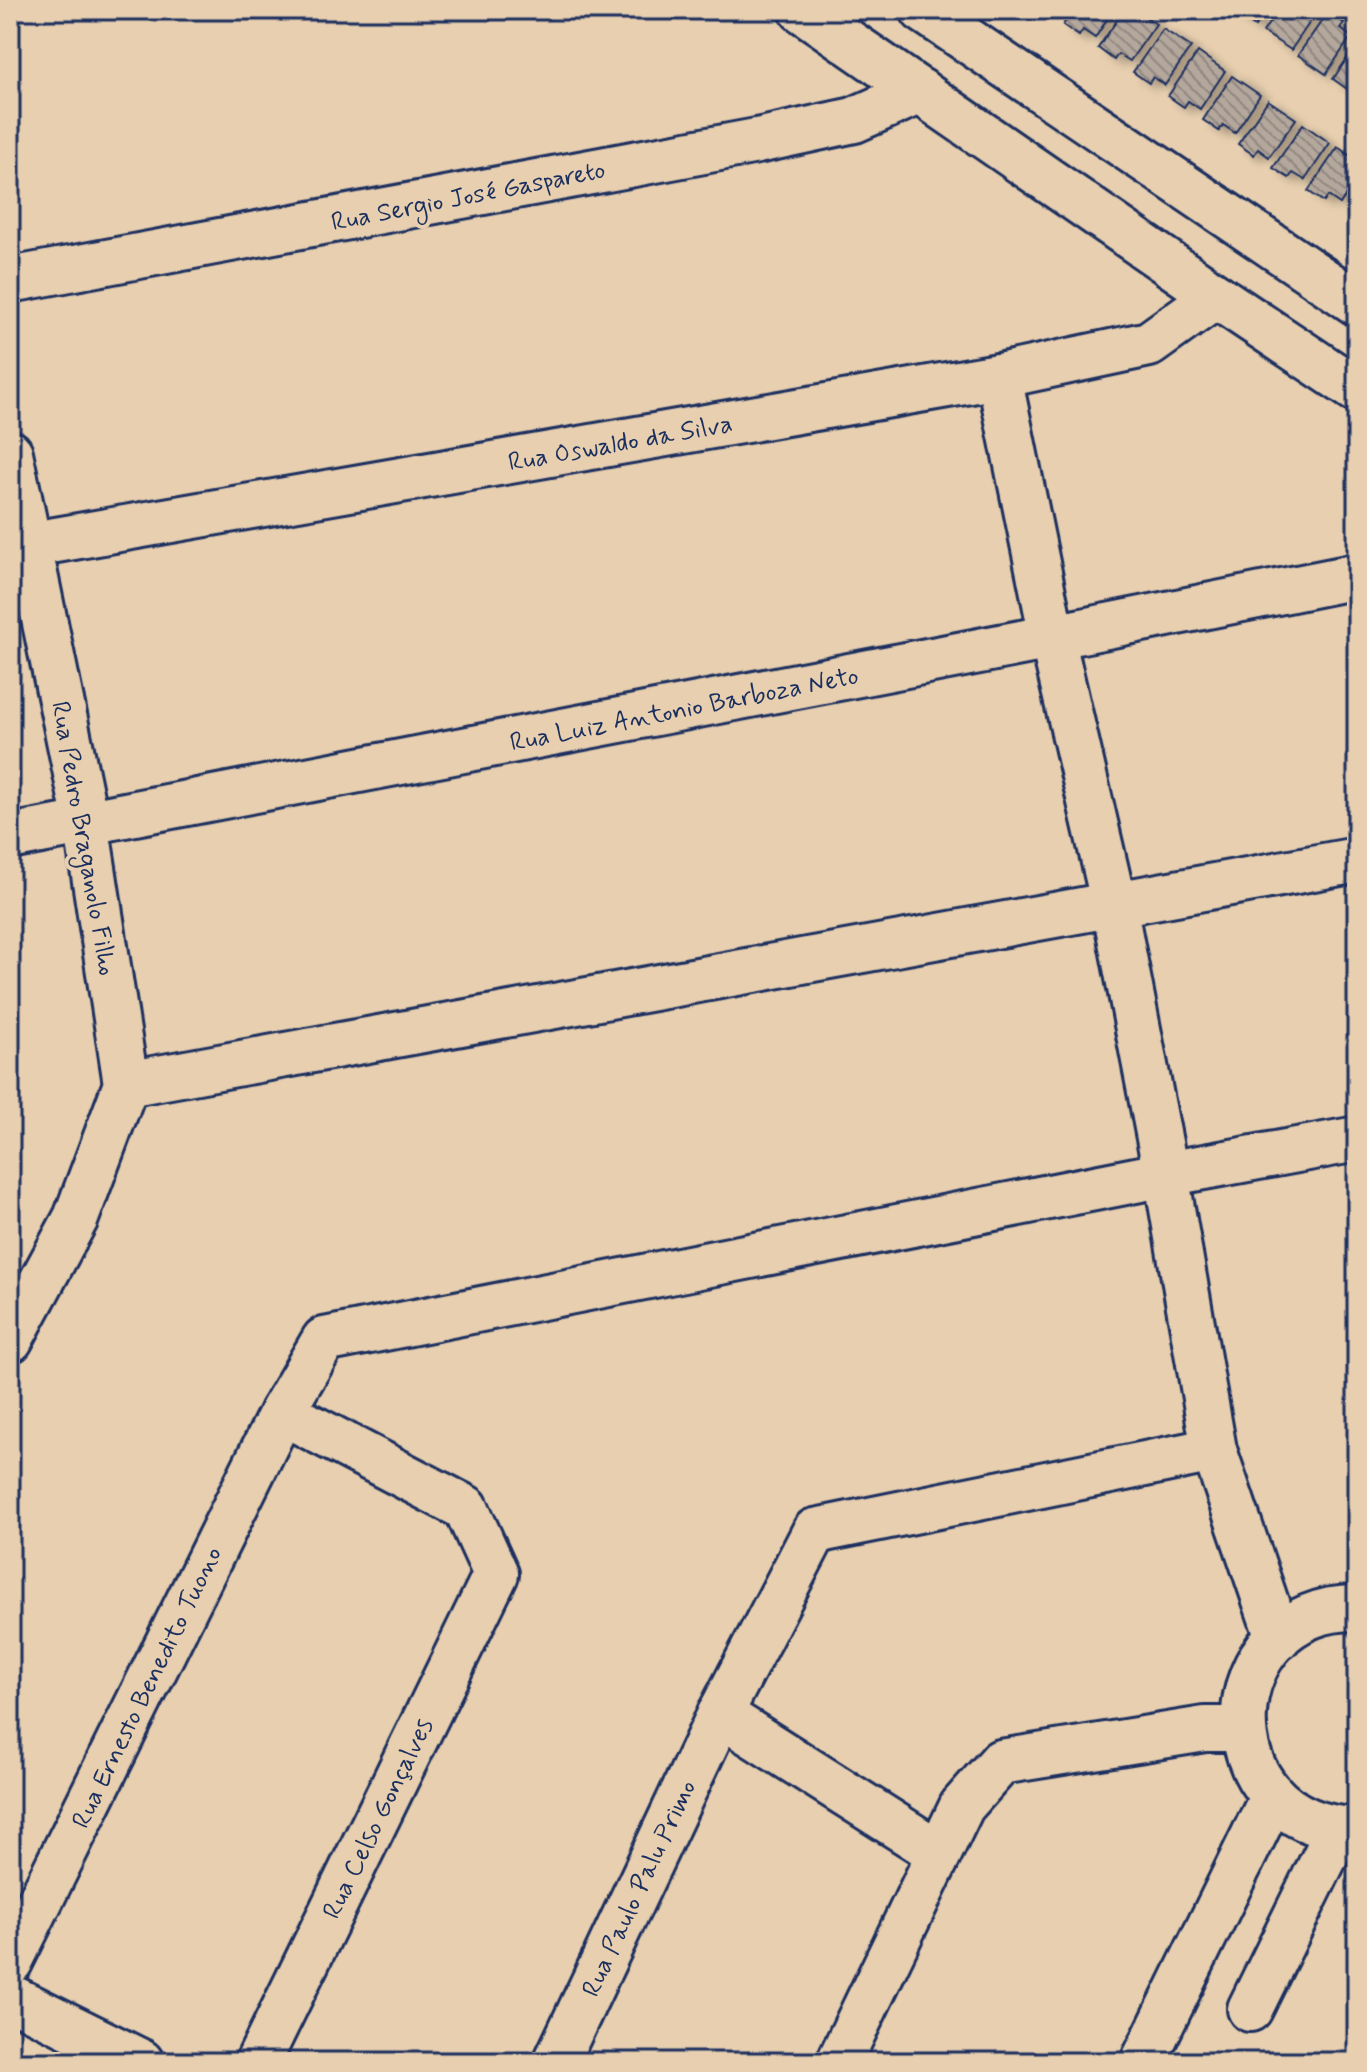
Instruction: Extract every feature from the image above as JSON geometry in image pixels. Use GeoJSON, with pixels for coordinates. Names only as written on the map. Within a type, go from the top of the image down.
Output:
{"type":"FeatureCollection","features":[{"type":"Feature","properties":{"kind":"street"},"geometry":{"type":"LineString","coordinates":[[802,10],[1357,390]]}},
{"type":"Feature","properties":{"kind":"street"},"geometry":{"type":"LineString","coordinates":[[923,10],[1357,303]]}},
{"type":"Feature","properties":{"kind":"street","name":"Rua Sergio José Gaspareto"},"geometry":{"type":"LineString","coordinates":[[10,280],[757,141],[854,120],[920,91]]}},
{"type":"Feature","properties":{"kind":"street","name":"Rua Oswaldo da Silva"},"geometry":{"type":"LineString","coordinates":[[19,546],[999,376],[1149,344],[1216,296]]}},
{"type":"Feature","properties":{"kind":"street"},"geometry":{"type":"LineString","coordinates":[[999,376],[1052,637],[1114,905],[1166,1174],[1214,1450],[1278,1638]]}},
{"type":"Feature","properties":{"kind":"street","name":"Rua Pedro Braganolo Filho"},"geometry":{"type":"LineString","coordinates":[[10,453],[19,546],[86,822],[126,1084],[76,1218],[10,1340]]}},
{"type":"Feature","properties":{"kind":"street","name":"Rua Luiz Antonio Barboza Neto"},"geometry":{"type":"LineString","coordinates":[[10,837],[1357,576]]}},
{"type":"Feature","properties":{"kind":"street"},"geometry":{"type":"LineString","coordinates":[[126,1084],[1357,860]]}},
{"type":"Feature","properties":{"kind":"street","name":"Rua Ernesto Benedito Tuono"},"geometry":{"type":"LineString","coordinates":[[10,1962],[282,1412],[324,1340],[1357,1139]]}},
{"type":"Feature","properties":{"kind":"street","name":"Rua Celso Gonçalves"},"geometry":{"type":"LineString","coordinates":[[258,2062],[496,1574],[466,1508],[282,1412]]}},
{"type":"Feature","properties":{"kind":"street","name":"Rua Paulo Palu Primo"},"geometry":{"type":"LineString","coordinates":[[556,2062],[720,1714],[815,1531],[1214,1450]]}},
{"type":"Feature","properties":{"kind":"street"},"geometry":{"type":"LineString","coordinates":[[1250,2009],[1347,1830],[1314,1823],[1292,1812],[1273,1796],[1258,1776],[1247,1753],[1243,1729],[1244,1704],[1250,1680],[1261,1658],[1278,1638],[1297,1623],[1320,1613],[1357,1608]]}},
{"type":"Feature","properties":{"kind":"street"},"geometry":{"type":"LineString","coordinates":[[720,1714],[939,1853]]}},
{"type":"Feature","properties":{"kind":"street"},"geometry":{"type":"LineString","coordinates":[[839,2062],[962,1806],[1001,1762],[1205,1729],[1243,1729]]}},
{"type":"Feature","properties":{"kind":"street"},"geometry":{"type":"LineString","coordinates":[[1143,2062],[1273,1796]]}},
{"type":"Feature","properties":{"kind":"street"},"geometry":{"type":"LineString","coordinates":[[10,1997],[141,2062]]}},
{"type":"Feature","properties":{"kind":"building"},"geometry":{"type":"Polygon","coordinates":[[[1073,10],[1113,10],[1095,38],[1083,30],[1079,36],[1063,25],[1073,10]]]}},
{"type":"Feature","properties":{"kind":"building"},"geometry":{"type":"Polygon","coordinates":[[[1124,10],[1136,10],[1156,24],[1130,61],[1118,54],[1114,60],[1098,48],[1124,10]]]}},
{"type":"Feature","properties":{"kind":"building"},"geometry":{"type":"Polygon","coordinates":[[[1231,10],[1267,10],[1255,27],[1231,10]]]}},
{"type":"Feature","properties":{"kind":"building"},"geometry":{"type":"Polygon","coordinates":[[[1278,10],[1312,10],[1316,13],[1291,50],[1263,32],[1278,10]]]}},
{"type":"Feature","properties":{"kind":"building"},"geometry":{"type":"Polygon","coordinates":[[[1328,12],[1344,23],[1340,28],[1351,37],[1326,74],[1298,55],[1328,12]]]}},
{"type":"Feature","properties":{"kind":"building"},"geometry":{"type":"Polygon","coordinates":[[[1163,29],[1191,47],[1165,85],[1153,77],[1149,83],[1133,72],[1163,29]]]}},
{"type":"Feature","properties":{"kind":"building"},"geometry":{"type":"Polygon","coordinates":[[[1357,44],[1357,96],[1333,79],[1357,44]]]}},
{"type":"Feature","properties":{"kind":"building"},"geometry":{"type":"Polygon","coordinates":[[[1198,52],[1225,71],[1200,109],[1188,101],[1184,107],[1168,96],[1198,52]]]}},
{"type":"Feature","properties":{"kind":"building"},"geometry":{"type":"Polygon","coordinates":[[[1232,76],[1260,95],[1235,133],[1223,125],[1219,131],[1203,120],[1232,76]]]}},
{"type":"Feature","properties":{"kind":"building"},"geometry":{"type":"Polygon","coordinates":[[[1268,100],[1296,119],[1269,157],[1258,149],[1254,155],[1238,144],[1268,100]]]}},
{"type":"Feature","properties":{"kind":"building"},"geometry":{"type":"Polygon","coordinates":[[[1303,124],[1330,143],[1305,180],[1293,173],[1289,178],[1273,168],[1303,124]]]}},
{"type":"Feature","properties":{"kind":"building"},"geometry":{"type":"Polygon","coordinates":[[[1338,147],[1357,161],[1357,178],[1340,204],[1328,196],[1324,202],[1308,191],[1338,147]]]}}]}
